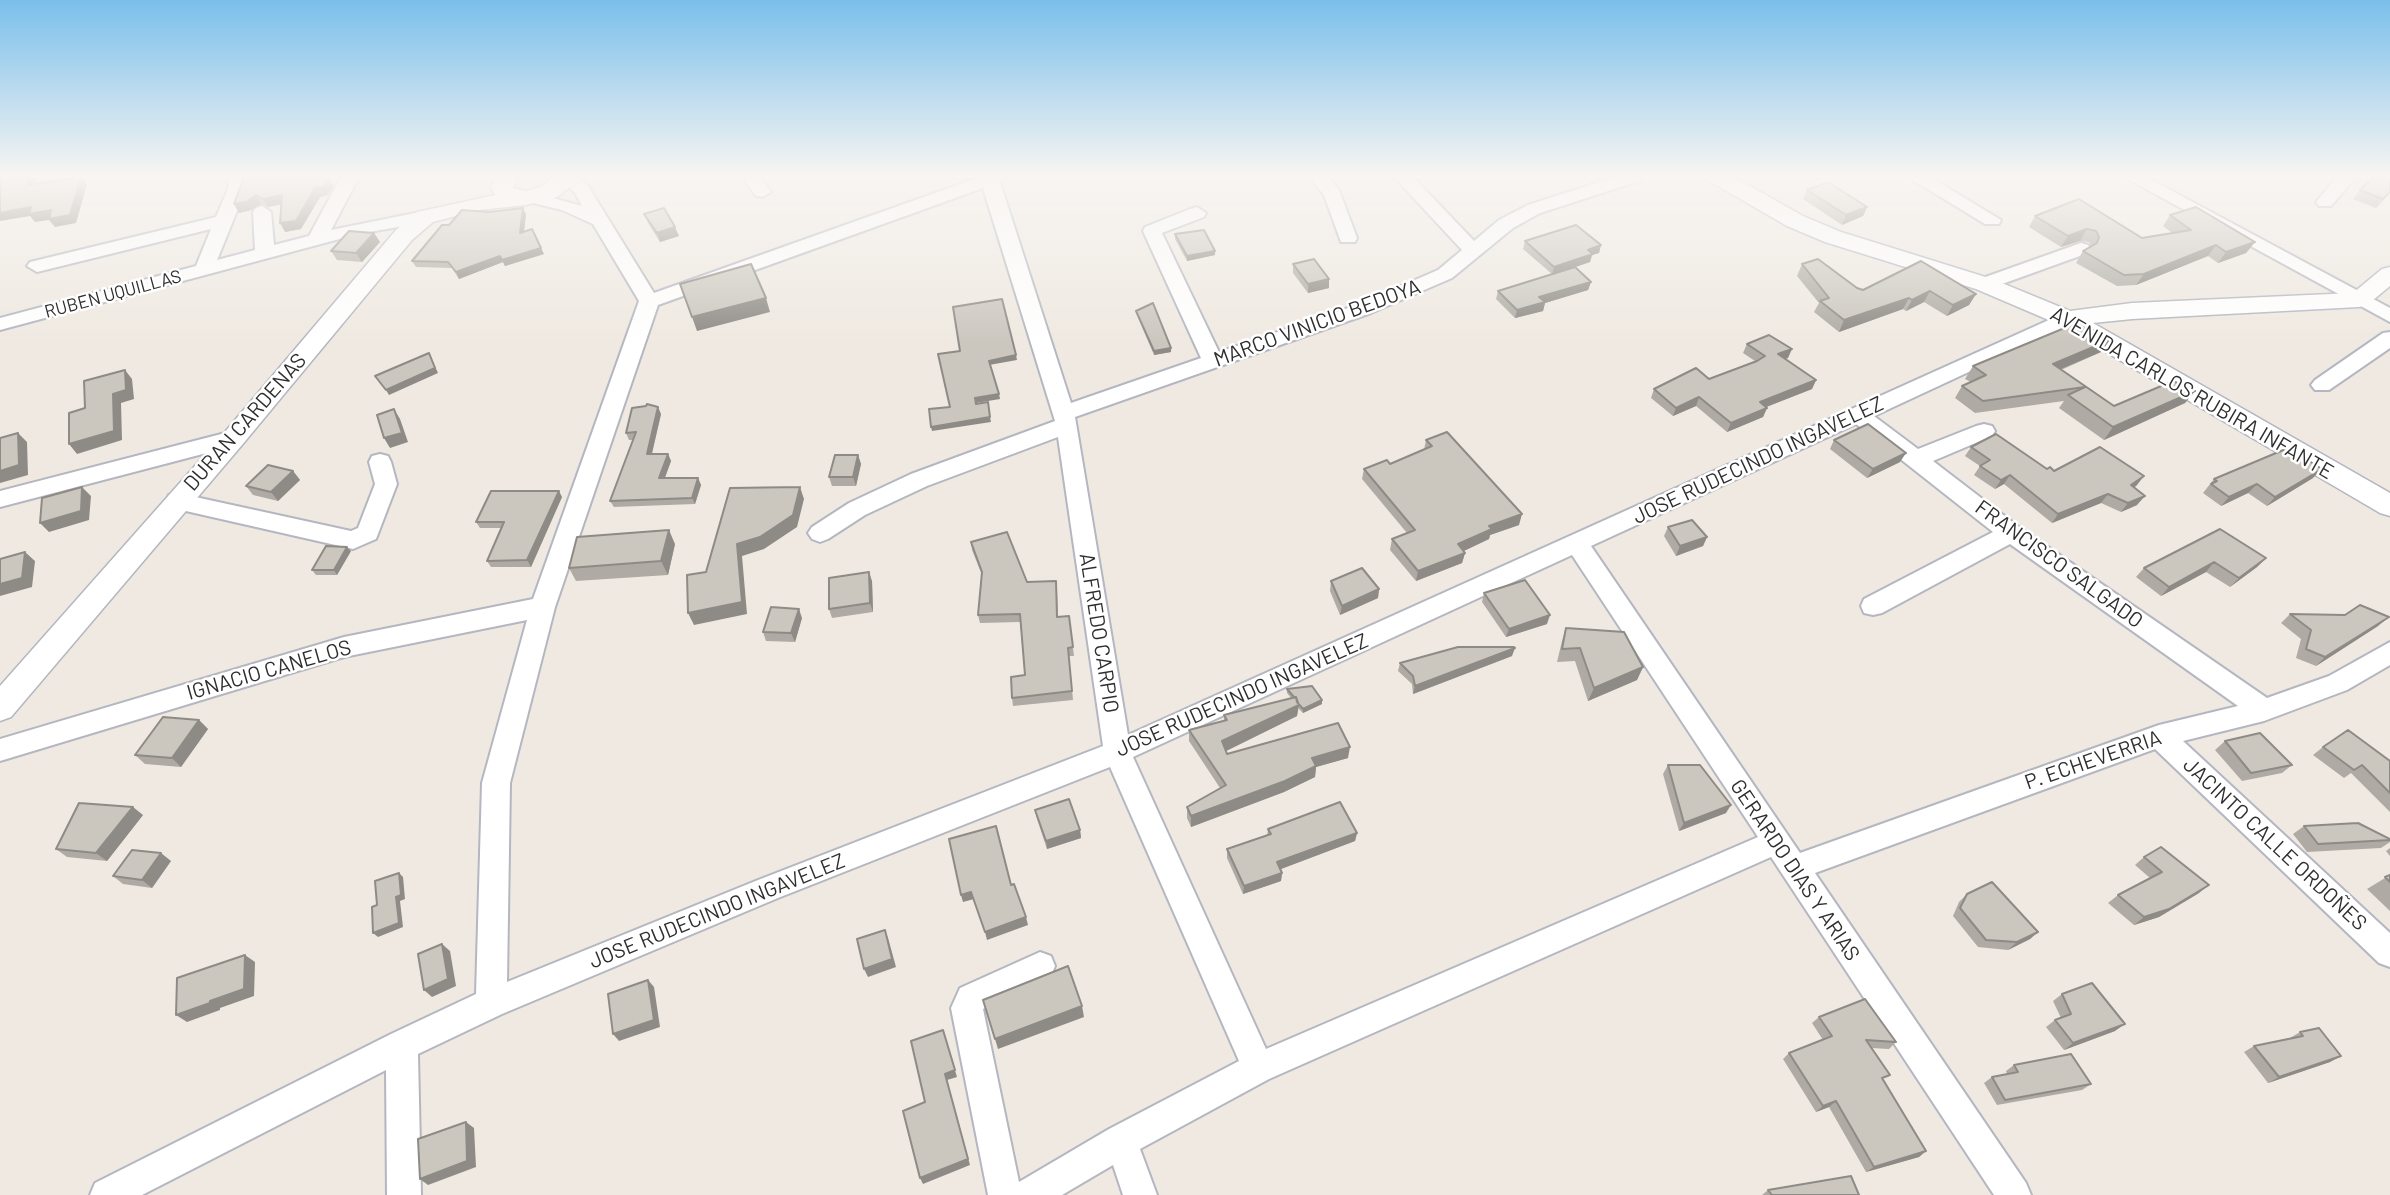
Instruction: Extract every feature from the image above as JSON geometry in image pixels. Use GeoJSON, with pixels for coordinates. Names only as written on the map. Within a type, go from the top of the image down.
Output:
{"type":"FeatureCollection","features":[{"type":"Feature","properties":{"kind":"street"},"geometry":{"type":"LineString","coordinates":[[37,266],[174,233]]}},
{"type":"Feature","properties":{"kind":"street"},"geometry":{"type":"LineString","coordinates":[[204,269],[218,233]]}},
{"type":"Feature","properties":{"kind":"street"},"geometry":{"type":"LineString","coordinates":[[264,233],[265,253]]}},
{"type":"Feature","properties":{"kind":"street"},"geometry":{"type":"LineString","coordinates":[[316,240],[320,233]]}},
{"type":"Feature","properties":{"kind":"street","name":"RUBEN UQUILLAS"},"geometry":{"type":"LineString","coordinates":[[0,324],[343,233]]}},
{"type":"Feature","properties":{"kind":"street","name":"DURAN CARDENAS"},"geometry":{"type":"LineString","coordinates":[[0,708],[233,439],[406,233]]}},
{"type":"Feature","properties":{"kind":"street"},"geometry":{"type":"LineString","coordinates":[[607,233],[649,301]]}},
{"type":"Feature","properties":{"kind":"street"},"geometry":{"type":"LineString","coordinates":[[491,1003],[496,783],[543,607],[649,301],[826,233]]}},
{"type":"Feature","properties":{"kind":"street","name":"ALFREDO CARPIO"},"geometry":{"type":"LineString","coordinates":[[1009,233],[1065,419],[1117,752],[1258,1068]]}},
{"type":"Feature","properties":{"kind":"street"},"geometry":{"type":"LineString","coordinates":[[1153,233],[1213,362]]}},
{"type":"Feature","properties":{"kind":"street"},"geometry":{"type":"LineString","coordinates":[[1346,233],[1348,238]]}},
{"type":"Feature","properties":{"kind":"street"},"geometry":{"type":"LineString","coordinates":[[1456,233],[1473,251]]}},
{"type":"Feature","properties":{"kind":"street","name":"MARCO VINICIO BEDOYA"},"geometry":{"type":"LineString","coordinates":[[820,533],[857,509],[919,480],[1065,419],[1409,290],[1445,274],[1496,233]]}},
{"type":"Feature","properties":{"kind":"street","name":"AVENIDA CARLOS RUBIRA INFANTE"},"geometry":{"type":"LineString","coordinates":[[1823,233],[1984,284],[2067,319],[2390,506]]}},
{"type":"Feature","properties":{"kind":"street"},"geometry":{"type":"LineString","coordinates":[[2235,233],[2390,316]]}},
{"type":"Feature","properties":{"kind":"street"},"geometry":{"type":"LineString","coordinates":[[1984,284],[2081,249]]}},
{"type":"Feature","properties":{"kind":"street"},"geometry":{"type":"LineString","coordinates":[[2359,300],[2390,274]]}},
{"type":"Feature","properties":{"kind":"street","name":"JOSE RUDECINDO INGAVELEZ"},"geometry":{"type":"LineString","coordinates":[[107,1195],[402,1045],[491,1003],[756,894],[1117,752],[2067,319],[2132,311],[2359,300]]}},
{"type":"Feature","properties":{"kind":"street"},"geometry":{"type":"LineString","coordinates":[[2322,385],[2390,338]]}},
{"type":"Feature","properties":{"kind":"street","name":"FRANCISCO SALGADO"},"geometry":{"type":"LineString","coordinates":[[1858,414],[2011,533],[2264,710]]}},
{"type":"Feature","properties":{"kind":"street"},"geometry":{"type":"LineString","coordinates":[[1916,459],[1984,431]]}},
{"type":"Feature","properties":{"kind":"street"},"geometry":{"type":"LineString","coordinates":[[0,499],[233,439]]}},
{"type":"Feature","properties":{"kind":"street"},"geometry":{"type":"LineString","coordinates":[[177,501],[354,540],[368,533],[386,485],[380,462]]}},
{"type":"Feature","properties":{"kind":"street"},"geometry":{"type":"LineString","coordinates":[[1873,606],[2011,533]]}},
{"type":"Feature","properties":{"kind":"street","name":"GERARDO DIAS Y ARIAS"},"geometry":{"type":"LineString","coordinates":[[1577,544],[2014,1195]]}},
{"type":"Feature","properties":{"kind":"street","name":"IGNACIO CANELOS"},"geometry":{"type":"LineString","coordinates":[[0,750],[344,647],[543,607]]}},
{"type":"Feature","properties":{"kind":"street","name":"P. ECHEVERRIA"},"geometry":{"type":"LineString","coordinates":[[1794,868],[2160,736],[2264,710],[2338,683],[2390,652]]}},
{"type":"Feature","properties":{"kind":"street","name":"JACINTO CALLE ORDOÑES"},"geometry":{"type":"LineString","coordinates":[[2160,736],[2390,953]]}},
{"type":"Feature","properties":{"kind":"street"},"geometry":{"type":"LineString","coordinates":[[1030,1195],[1121,1141],[1258,1068],[1776,842]]}},
{"type":"Feature","properties":{"kind":"street"},"geometry":{"type":"LineString","coordinates":[[1005,1195],[967,1008],[971,999],[1041,966]]}},
{"type":"Feature","properties":{"kind":"street"},"geometry":{"type":"LineString","coordinates":[[402,1045],[404,1195]]}},
{"type":"Feature","properties":{"kind":"street"},"geometry":{"type":"LineString","coordinates":[[1121,1141],[1140,1195]]}},
{"type":"Feature","properties":{"kind":"building"},"geometry":{"type":"Polygon","coordinates":[[[347,233],[374,233],[356,253],[331,251],[347,233]]]}},
{"type":"Feature","properties":{"kind":"building"},"geometry":{"type":"Polygon","coordinates":[[[436,233],[534,233],[541,248],[502,260],[500,256],[456,272],[448,262],[412,261],[436,233]]]}},
{"type":"Feature","properties":{"kind":"building"},"geometry":{"type":"Polygon","coordinates":[[[1205,233],[1215,251],[1187,256],[1175,234],[1205,233]]]}},
{"type":"Feature","properties":{"kind":"building"},"geometry":{"type":"Polygon","coordinates":[[[1551,233],[1586,233],[1601,245],[1588,250],[1593,254],[1554,267],[1525,241],[1551,233]]]}},
{"type":"Feature","properties":{"kind":"building"},"geometry":{"type":"Polygon","coordinates":[[[2097,233],[2134,233],[2142,238],[2174,233],[2239,233],[2255,242],[2226,252],[2216,245],[2144,274],[2124,275],[2083,251],[2097,243],[2097,233]]]}},
{"type":"Feature","properties":{"kind":"building"},"geometry":{"type":"Polygon","coordinates":[[[1314,259],[1329,279],[1308,284],[1293,264],[1314,259]]]}},
{"type":"Feature","properties":{"kind":"building"},"geometry":{"type":"Polygon","coordinates":[[[1818,259],[1863,290],[1921,261],[1976,294],[1953,305],[1930,291],[1912,300],[1909,298],[1844,320],[1820,301],[1829,298],[1802,264],[1818,259]]]}},
{"type":"Feature","properties":{"kind":"building"},"geometry":{"type":"Polygon","coordinates":[[[751,264],[766,298],[692,317],[680,284],[751,264]]]}},
{"type":"Feature","properties":{"kind":"building"},"geometry":{"type":"Polygon","coordinates":[[[1575,267],[1591,282],[1539,297],[1545,302],[1517,310],[1498,291],[1575,267]]]}},
{"type":"Feature","properties":{"kind":"building"},"geometry":{"type":"Polygon","coordinates":[[[1002,299],[1016,355],[989,361],[999,394],[975,398],[976,404],[988,402],[990,417],[931,427],[929,409],[950,407],[938,354],[960,351],[953,307],[1002,299]]]}},
{"type":"Feature","properties":{"kind":"building"},"geometry":{"type":"Polygon","coordinates":[[[1153,303],[1171,348],[1154,351],[1136,311],[1153,303]]]}},
{"type":"Feature","properties":{"kind":"building"},"geometry":{"type":"Polygon","coordinates":[[[2079,322],[2110,340],[2053,364],[2114,406],[2173,381],[2195,391],[2113,427],[2068,395],[2085,387],[1983,401],[1962,386],[1986,375],[1973,366],[2079,322]]]}},
{"type":"Feature","properties":{"kind":"building"},"geometry":{"type":"Polygon","coordinates":[[[1769,335],[1792,349],[1778,354],[1816,380],[1760,402],[1767,408],[1731,423],[1699,397],[1676,408],[1654,389],[1696,368],[1709,379],[1757,361],[1765,356],[1747,344],[1769,335]]]}},
{"type":"Feature","properties":{"kind":"building"},"geometry":{"type":"Polygon","coordinates":[[[429,353],[435,368],[386,390],[375,376],[429,353]]]}},
{"type":"Feature","properties":{"kind":"building"},"geometry":{"type":"Polygon","coordinates":[[[125,370],[126,390],[113,394],[114,431],[69,444],[69,413],[85,408],[84,381],[125,370]]]}},
{"type":"Feature","properties":{"kind":"building"},"geometry":{"type":"Polygon","coordinates":[[[647,404],[658,407],[647,454],[668,454],[659,478],[698,478],[692,498],[610,501],[636,432],[626,433],[632,408],[647,404]]]}},
{"type":"Feature","properties":{"kind":"building"},"geometry":{"type":"Polygon","coordinates":[[[394,409],[402,433],[384,438],[377,415],[394,409]]]}},
{"type":"Feature","properties":{"kind":"building"},"geometry":{"type":"Polygon","coordinates":[[[1868,424],[1906,453],[1873,469],[1834,440],[1868,424]]]}},
{"type":"Feature","properties":{"kind":"building"},"geometry":{"type":"Polygon","coordinates":[[[1447,432],[1522,514],[1489,526],[1492,529],[1458,544],[1465,553],[1418,571],[1392,539],[1415,530],[1364,469],[1387,460],[1390,464],[1432,446],[1426,440],[1447,432]]]}},
{"type":"Feature","properties":{"kind":"building"},"geometry":{"type":"Polygon","coordinates":[[[18,433],[19,465],[0,471],[0,438],[18,433]]]}},
{"type":"Feature","properties":{"kind":"building"},"geometry":{"type":"Polygon","coordinates":[[[1996,434],[2054,471],[2100,447],[2144,476],[2131,485],[2145,496],[2128,503],[2108,494],[2058,514],[2010,475],[2001,480],[1980,466],[1990,460],[1971,447],[1996,434]]]}},
{"type":"Feature","properties":{"kind":"building"},"geometry":{"type":"Polygon","coordinates":[[[2288,448],[2322,469],[2275,497],[2257,484],[2229,497],[2211,484],[2217,481],[2214,479],[2288,448]]]}},
{"type":"Feature","properties":{"kind":"building"},"geometry":{"type":"Polygon","coordinates":[[[835,455],[858,455],[853,477],[829,477],[835,455]]]}},
{"type":"Feature","properties":{"kind":"building"},"geometry":{"type":"Polygon","coordinates":[[[268,465],[293,471],[271,492],[246,486],[268,465]]]}},
{"type":"Feature","properties":{"kind":"building"},"geometry":{"type":"Polygon","coordinates":[[[82,487],[81,511],[40,523],[42,498],[82,487]]]}},
{"type":"Feature","properties":{"kind":"building"},"geometry":{"type":"Polygon","coordinates":[[[800,487],[793,515],[760,537],[737,544],[742,602],[688,613],[687,575],[706,572],[730,488],[800,487]]]}},
{"type":"Feature","properties":{"kind":"building"},"geometry":{"type":"Polygon","coordinates":[[[491,491],[559,491],[527,560],[487,561],[504,522],[476,522],[491,491]]]}},
{"type":"Feature","properties":{"kind":"building"},"geometry":{"type":"Polygon","coordinates":[[[1692,520],[1707,537],[1680,546],[1668,527],[1692,520]]]}},
{"type":"Feature","properties":{"kind":"building"},"geometry":{"type":"Polygon","coordinates":[[[2220,529],[2266,558],[2239,578],[2214,562],[2169,587],[2144,568],[2220,529]]]}},
{"type":"Feature","properties":{"kind":"building"},"geometry":{"type":"Polygon","coordinates":[[[669,530],[661,561],[569,568],[577,537],[669,530]]]}},
{"type":"Feature","properties":{"kind":"building"},"geometry":{"type":"Polygon","coordinates":[[[1007,532],[1027,582],[1056,581],[1057,617],[1069,616],[1073,647],[1068,648],[1072,691],[1012,698],[1011,677],[1025,675],[1020,614],[978,615],[982,572],[971,542],[1007,532]]]}},
{"type":"Feature","properties":{"kind":"building"},"geometry":{"type":"Polygon","coordinates":[[[326,546],[347,547],[334,570],[312,570],[326,546]]]}},
{"type":"Feature","properties":{"kind":"building"},"geometry":{"type":"Polygon","coordinates":[[[25,552],[22,578],[0,584],[0,559],[25,552]]]}},
{"type":"Feature","properties":{"kind":"building"},"geometry":{"type":"Polygon","coordinates":[[[1362,568],[1379,589],[1342,606],[1331,581],[1362,568]]]}},
{"type":"Feature","properties":{"kind":"building"},"geometry":{"type":"Polygon","coordinates":[[[869,572],[870,603],[829,609],[829,578],[869,572]]]}},
{"type":"Feature","properties":{"kind":"building"},"geometry":{"type":"Polygon","coordinates":[[[1525,580],[1550,615],[1509,629],[1484,593],[1525,580]]]}},
{"type":"Feature","properties":{"kind":"building"},"geometry":{"type":"Polygon","coordinates":[[[2360,605],[2389,617],[2325,657],[2306,649],[2311,630],[2290,614],[2345,615],[2360,605]]]}},
{"type":"Feature","properties":{"kind":"building"},"geometry":{"type":"Polygon","coordinates":[[[771,607],[799,609],[791,633],[763,632],[771,607]]]}},
{"type":"Feature","properties":{"kind":"building"},"geometry":{"type":"Polygon","coordinates":[[[1566,628],[1624,632],[1643,667],[1594,688],[1580,648],[1562,649],[1566,628]]]}},
{"type":"Feature","properties":{"kind":"building"},"geometry":{"type":"Polygon","coordinates":[[[1458,647],[1515,648],[1415,686],[1413,676],[1400,663],[1458,647]]]}},
{"type":"Feature","properties":{"kind":"building"},"geometry":{"type":"Polygon","coordinates":[[[1312,686],[1322,700],[1303,709],[1287,689],[1312,686]]]}},
{"type":"Feature","properties":{"kind":"building"},"geometry":{"type":"Polygon","coordinates":[[[1296,697],[1299,705],[1222,741],[1227,754],[1338,723],[1350,747],[1312,758],[1316,766],[1285,781],[1191,816],[1187,807],[1226,785],[1189,730],[1227,720],[1224,715],[1296,697]]]}},
{"type":"Feature","properties":{"kind":"building"},"geometry":{"type":"Polygon","coordinates":[[[163,717],[199,720],[172,758],[135,755],[163,717]]]}},
{"type":"Feature","properties":{"kind":"building"},"geometry":{"type":"Polygon","coordinates":[[[2348,730],[2390,761],[2390,793],[2362,765],[2354,770],[2323,747],[2348,730]]]}},
{"type":"Feature","properties":{"kind":"building"},"geometry":{"type":"Polygon","coordinates":[[[2260,733],[2292,765],[2251,773],[2225,741],[2260,733]]]}},
{"type":"Feature","properties":{"kind":"building"},"geometry":{"type":"Polygon","coordinates":[[[1668,765],[1700,765],[1731,805],[1684,823],[1668,765]]]}},
{"type":"Feature","properties":{"kind":"building"},"geometry":{"type":"Polygon","coordinates":[[[1069,799],[1080,830],[1046,841],[1035,810],[1069,799]]]}},
{"type":"Feature","properties":{"kind":"building"},"geometry":{"type":"Polygon","coordinates":[[[1340,802],[1357,833],[1277,862],[1282,873],[1244,886],[1227,849],[1271,834],[1268,829],[1340,802]]]}},
{"type":"Feature","properties":{"kind":"building"},"geometry":{"type":"Polygon","coordinates":[[[79,803],[133,807],[96,853],[56,849],[79,803]]]}},
{"type":"Feature","properties":{"kind":"building"},"geometry":{"type":"Polygon","coordinates":[[[2358,823],[2390,840],[2318,844],[2304,826],[2358,823]]]}},
{"type":"Feature","properties":{"kind":"building"},"geometry":{"type":"Polygon","coordinates":[[[996,826],[1011,885],[1014,884],[1026,917],[985,932],[971,892],[961,895],[949,839],[996,826]]]}},
{"type":"Feature","properties":{"kind":"building"},"geometry":{"type":"Polygon","coordinates":[[[2161,847],[2209,885],[2169,909],[2144,917],[2118,895],[2162,872],[2144,857],[2161,847]]]}},
{"type":"Feature","properties":{"kind":"building"},"geometry":{"type":"Polygon","coordinates":[[[132,850],[161,853],[142,880],[113,876],[132,850]]]}},
{"type":"Feature","properties":{"kind":"building"},"geometry":{"type":"Polygon","coordinates":[[[399,873],[401,895],[396,897],[399,923],[373,933],[372,907],[377,905],[375,881],[399,873]]]}},
{"type":"Feature","properties":{"kind":"building"},"geometry":{"type":"Polygon","coordinates":[[[1992,882],[2038,932],[2017,942],[1986,940],[1960,908],[1967,894],[1992,882]]]}},
{"type":"Feature","properties":{"kind":"building"},"geometry":{"type":"Polygon","coordinates":[[[885,930],[892,959],[864,969],[857,939],[885,930]]]}},
{"type":"Feature","properties":{"kind":"building"},"geometry":{"type":"Polygon","coordinates":[[[442,944],[448,979],[424,990],[418,954],[442,944]]]}},
{"type":"Feature","properties":{"kind":"building"},"geometry":{"type":"Polygon","coordinates":[[[245,955],[244,989],[176,1015],[177,978],[245,955]]]}},
{"type":"Feature","properties":{"kind":"building"},"geometry":{"type":"Polygon","coordinates":[[[1068,966],[1082,1006],[995,1039],[983,1000],[1068,966]]]}},
{"type":"Feature","properties":{"kind":"building"},"geometry":{"type":"Polygon","coordinates":[[[648,980],[654,1020],[613,1034],[608,994],[648,980]]]}},
{"type":"Feature","properties":{"kind":"building"},"geometry":{"type":"Polygon","coordinates":[[[2092,983],[2125,1024],[2073,1043],[2055,1020],[2071,1014],[2062,994],[2092,983]]]}},
{"type":"Feature","properties":{"kind":"building"},"geometry":{"type":"Polygon","coordinates":[[[1865,999],[1896,1042],[1866,1040],[1890,1075],[1882,1078],[1926,1151],[1874,1167],[1836,1101],[1823,1106],[1789,1053],[1832,1036],[1819,1017],[1865,999]]]}},
{"type":"Feature","properties":{"kind":"building"},"geometry":{"type":"Polygon","coordinates":[[[2319,1028],[2341,1056],[2279,1077],[2254,1046],[2303,1036],[2300,1032],[2319,1028]]]}},
{"type":"Feature","properties":{"kind":"building"},"geometry":{"type":"Polygon","coordinates":[[[943,1030],[955,1070],[945,1074],[968,1159],[920,1178],[903,1111],[925,1102],[911,1041],[943,1030]]]}},
{"type":"Feature","properties":{"kind":"building"},"geometry":{"type":"Polygon","coordinates":[[[2071,1054],[2091,1084],[2005,1100],[1992,1077],[2018,1072],[2014,1065],[2071,1054]]]}},
{"type":"Feature","properties":{"kind":"building"},"geometry":{"type":"Polygon","coordinates":[[[466,1122],[467,1161],[420,1179],[418,1139],[466,1122]]]}},
{"type":"Feature","properties":{"kind":"building"},"geometry":{"type":"Polygon","coordinates":[[[1851,1176],[1859,1195],[1772,1195],[1768,1190],[1851,1176]]]}}]}
